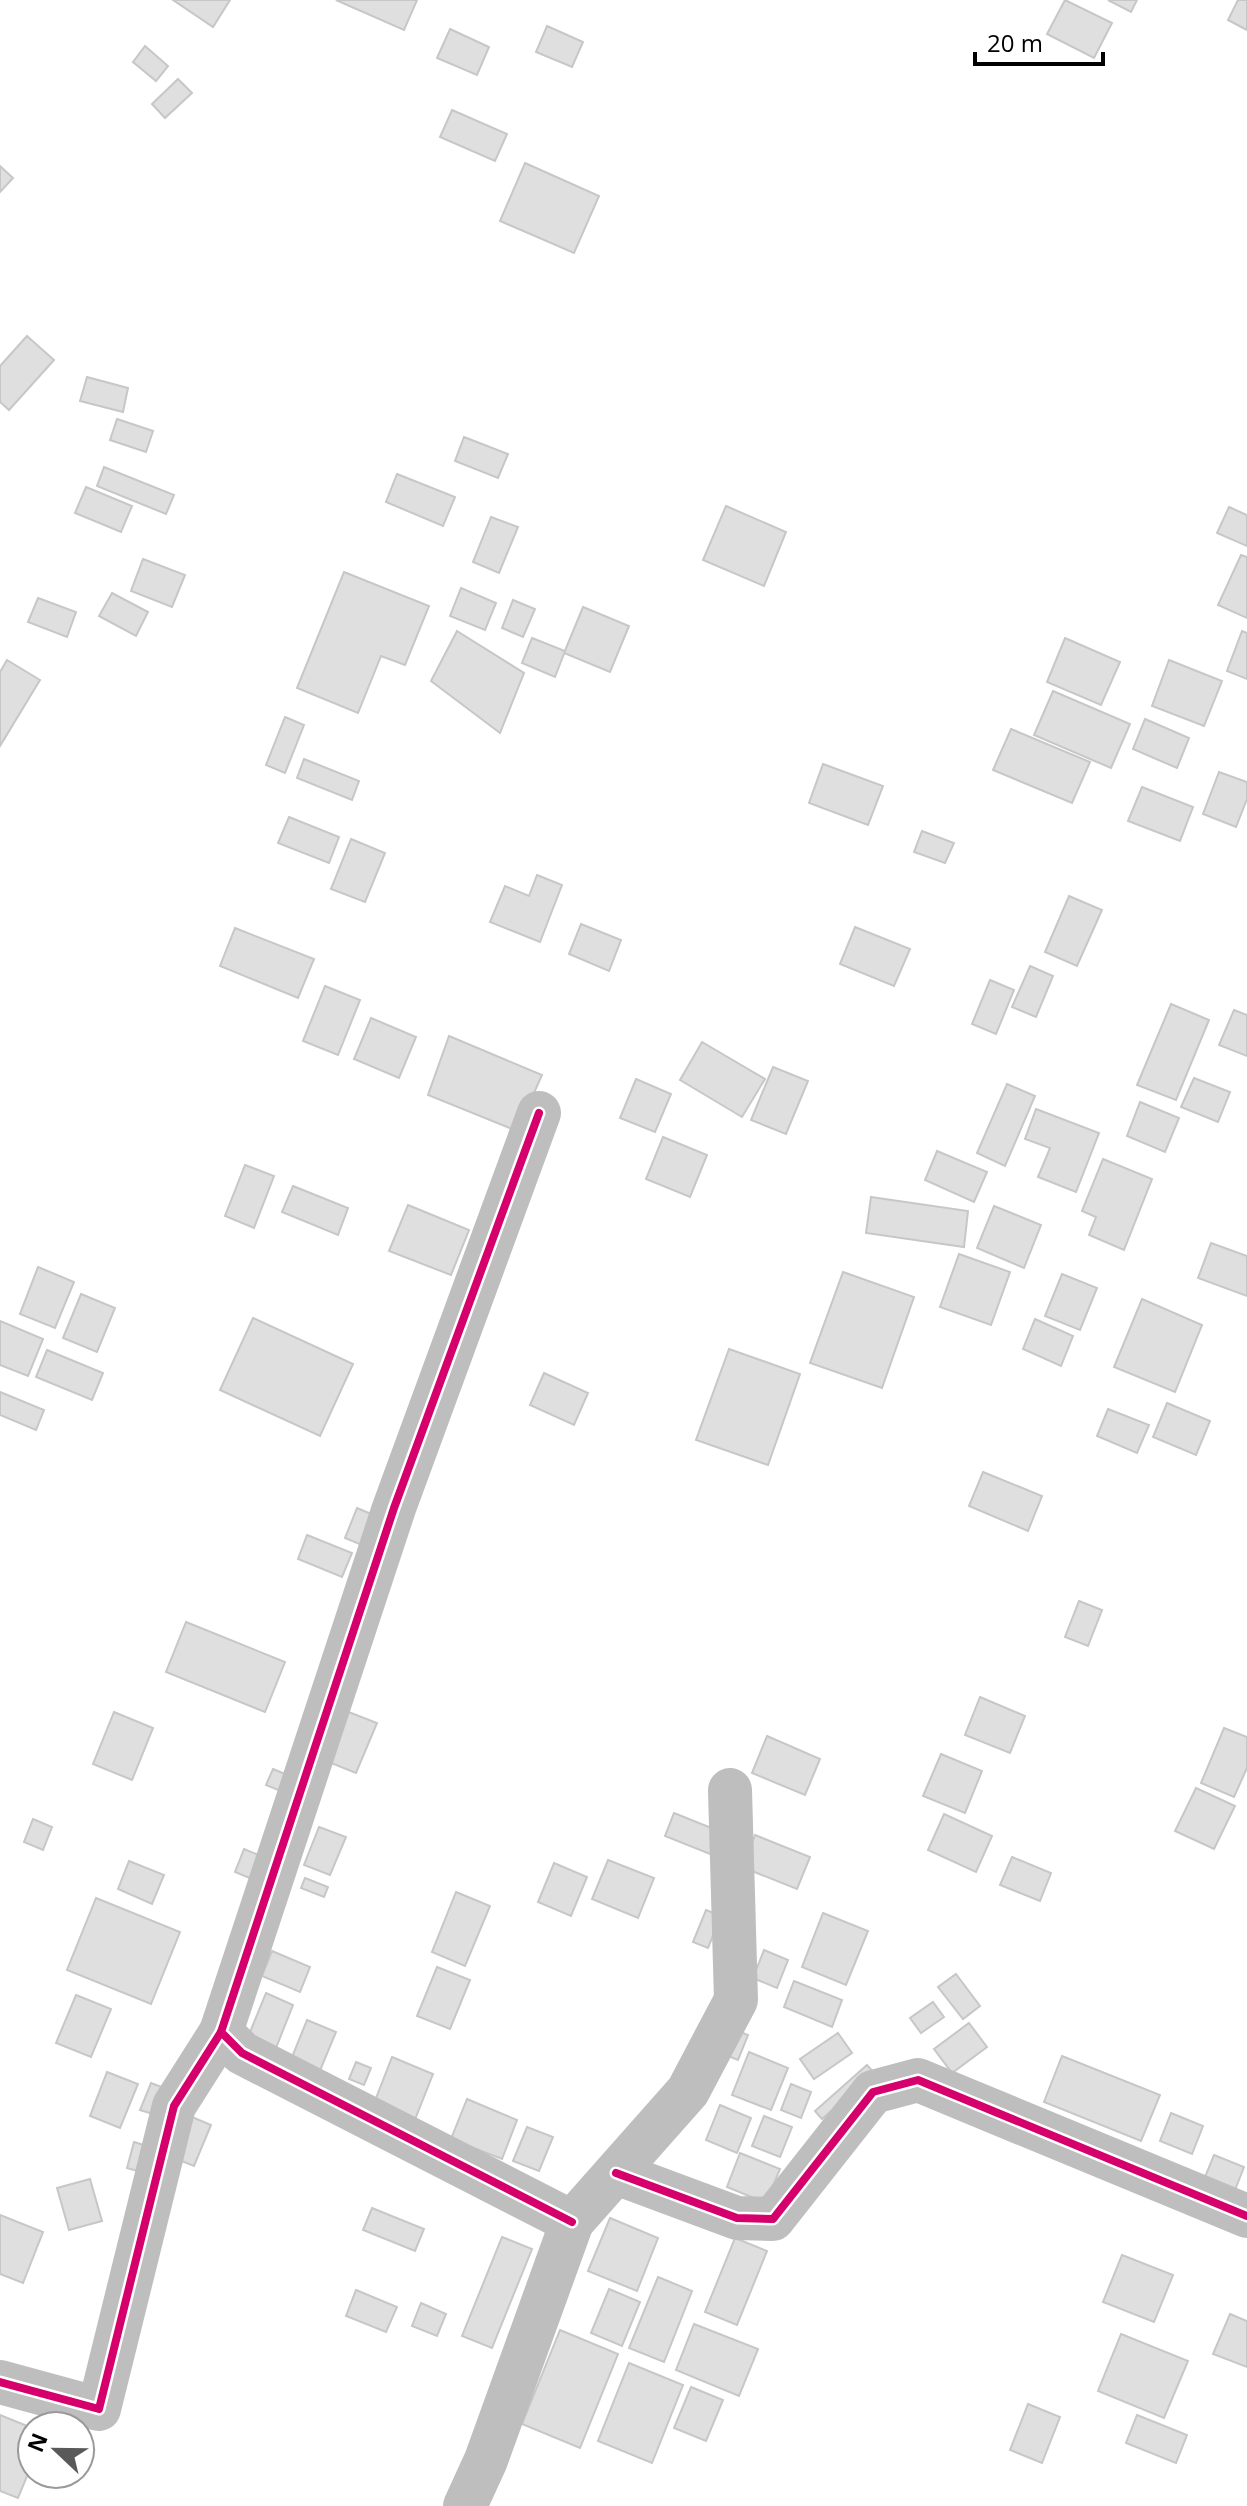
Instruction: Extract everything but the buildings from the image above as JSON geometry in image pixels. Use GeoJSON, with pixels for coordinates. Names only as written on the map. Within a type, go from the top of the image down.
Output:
{"type":"FeatureCollection","features":[{"type":"Feature","properties":{"kind":"street"},"geometry":{"type":"LineString","coordinates":[[0,2382],[99,2409],[174,2106],[221,2032],[394,1508],[539,1113]]}},
{"type":"Feature","properties":{"kind":"street"},"geometry":{"type":"LineString","coordinates":[[465,2506],[486,2460],[572,2222],[688,2091],[736,2000],[730,1790]]}},
{"type":"Feature","properties":{"kind":"street"},"geometry":{"type":"LineString","coordinates":[[221,2032],[242,2053],[572,2222]]}},
{"type":"Feature","properties":{"kind":"street"},"geometry":{"type":"LineString","coordinates":[[616,2173],[737,2218],[773,2219],[873,2092],[918,2080],[1247,2216]]}},
{"type":"Feature","properties":{"kind":"cycle path"},"geometry":{"type":"LineString","coordinates":[[539,1113],[394,1508],[221,2032],[242,2053],[572,2222]]}},
{"type":"Feature","properties":{"kind":"cycle path"},"geometry":{"type":"LineString","coordinates":[[0,2382],[99,2409],[174,2106],[221,2032]]}},
{"type":"Feature","properties":{"kind":"cycle path"},"geometry":{"type":"LineString","coordinates":[[616,2173],[737,2218],[773,2219],[873,2092],[918,2080],[1247,2216]]}}]}
